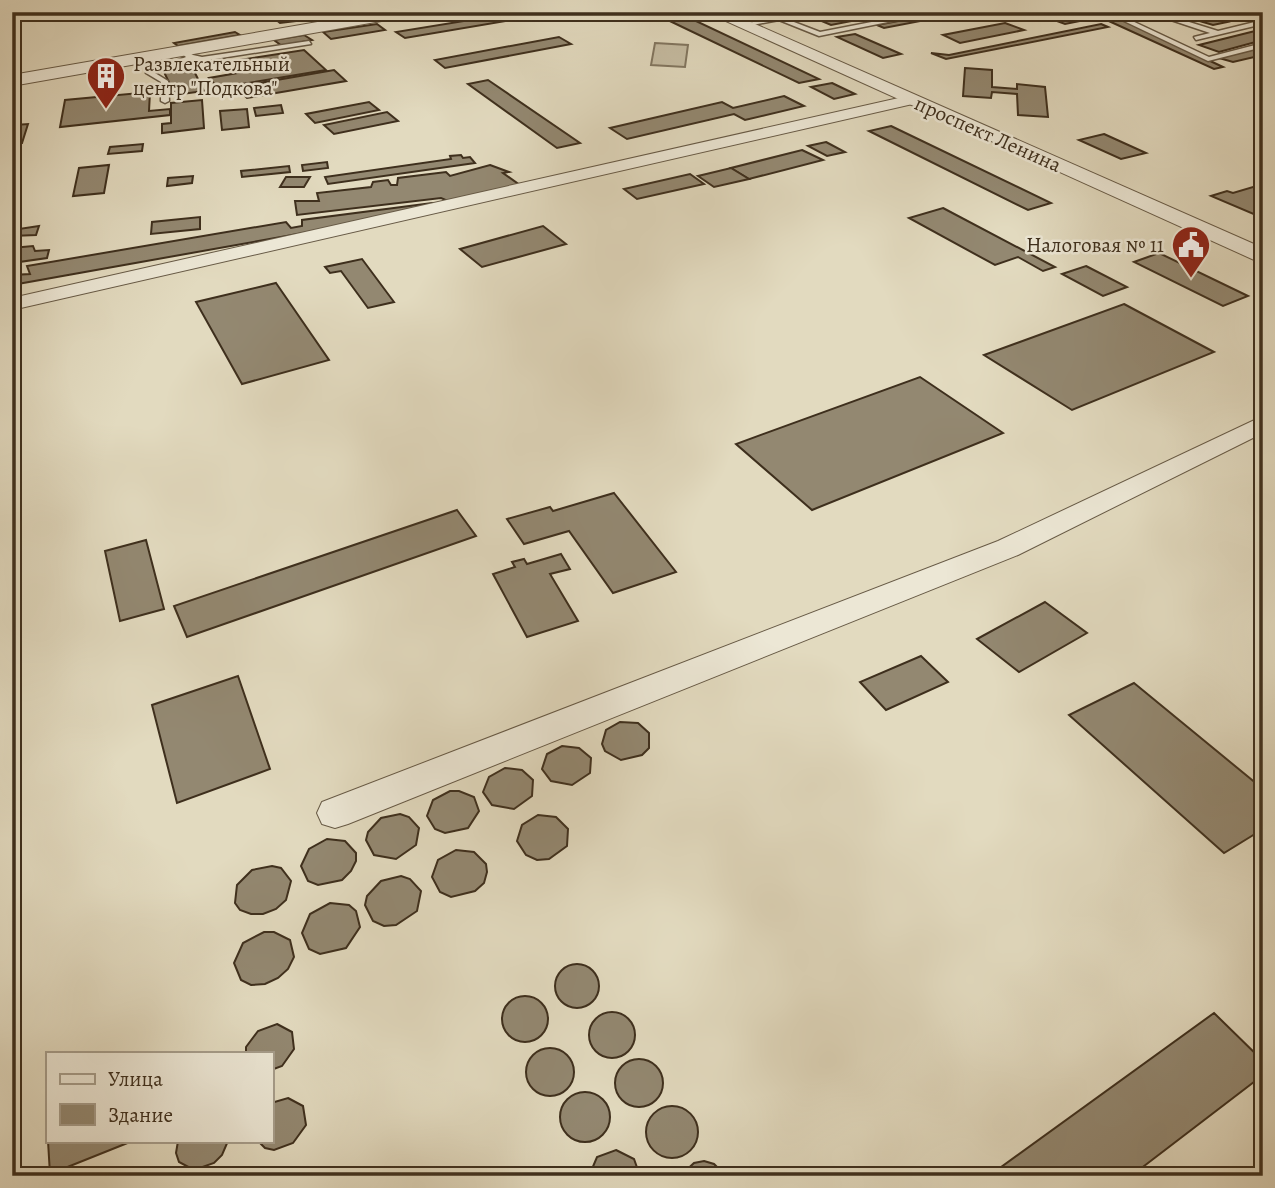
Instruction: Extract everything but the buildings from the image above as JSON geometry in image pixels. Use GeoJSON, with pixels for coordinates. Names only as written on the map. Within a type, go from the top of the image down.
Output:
{"type":"FeatureCollection","features":[{"type":"Feature","properties":{"kind":"street"},"geometry":{"type":"LineString","coordinates":[[15,84],[404,12]]}},
{"type":"Feature","properties":{"kind":"street","name":"проспект Ленина"},"geometry":{"type":"LineString","coordinates":[[714,12],[1263,257]]}},
{"type":"Feature","properties":{"kind":"street"},"geometry":{"type":"LineString","coordinates":[[12,304],[912,100]]}},
{"type":"Feature","properties":{"kind":"street"},"geometry":{"type":"LineString","coordinates":[[335,813],[1008,548],[1263,423]]}},
{"type":"Feature","properties":{"kind":"lane"},"geometry":{"type":"LineString","coordinates":[[742,25],[812,12]]}},
{"type":"Feature","properties":{"kind":"lane"},"geometry":{"type":"LineString","coordinates":[[779,18],[820,34],[934,12]]}},
{"type":"Feature","properties":{"kind":"lane"},"geometry":{"type":"LineString","coordinates":[[1108,12],[1208,59],[1263,45]]}},
{"type":"Feature","properties":{"kind":"lane"},"geometry":{"type":"LineString","coordinates":[[1150,12],[1218,33]]}},
{"type":"Feature","properties":{"kind":"lane"},"geometry":{"type":"LineString","coordinates":[[1195,38],[1263,22]]}},
{"type":"Feature","properties":{"kind":"lane"},"geometry":{"type":"LineString","coordinates":[[165,100],[164,81],[149,73],[186,54],[229,56],[309,43]]}},
{"type":"Feature","properties":{"kind":"shaded area"},"geometry":{"type":"Polygon","coordinates":[[[655,43],[688,45],[685,67],[651,65],[655,43]]]}},
{"type":"Feature","properties":{"kind":"place","name":"Развлекательный центр \"Подкова\""},"geometry":{"type":"Point","coordinates":[106,110]}},
{"type":"Feature","properties":{"kind":"place","name":"Налоговая № 11"},"geometry":{"type":"Point","coordinates":[1191,279]}}]}
